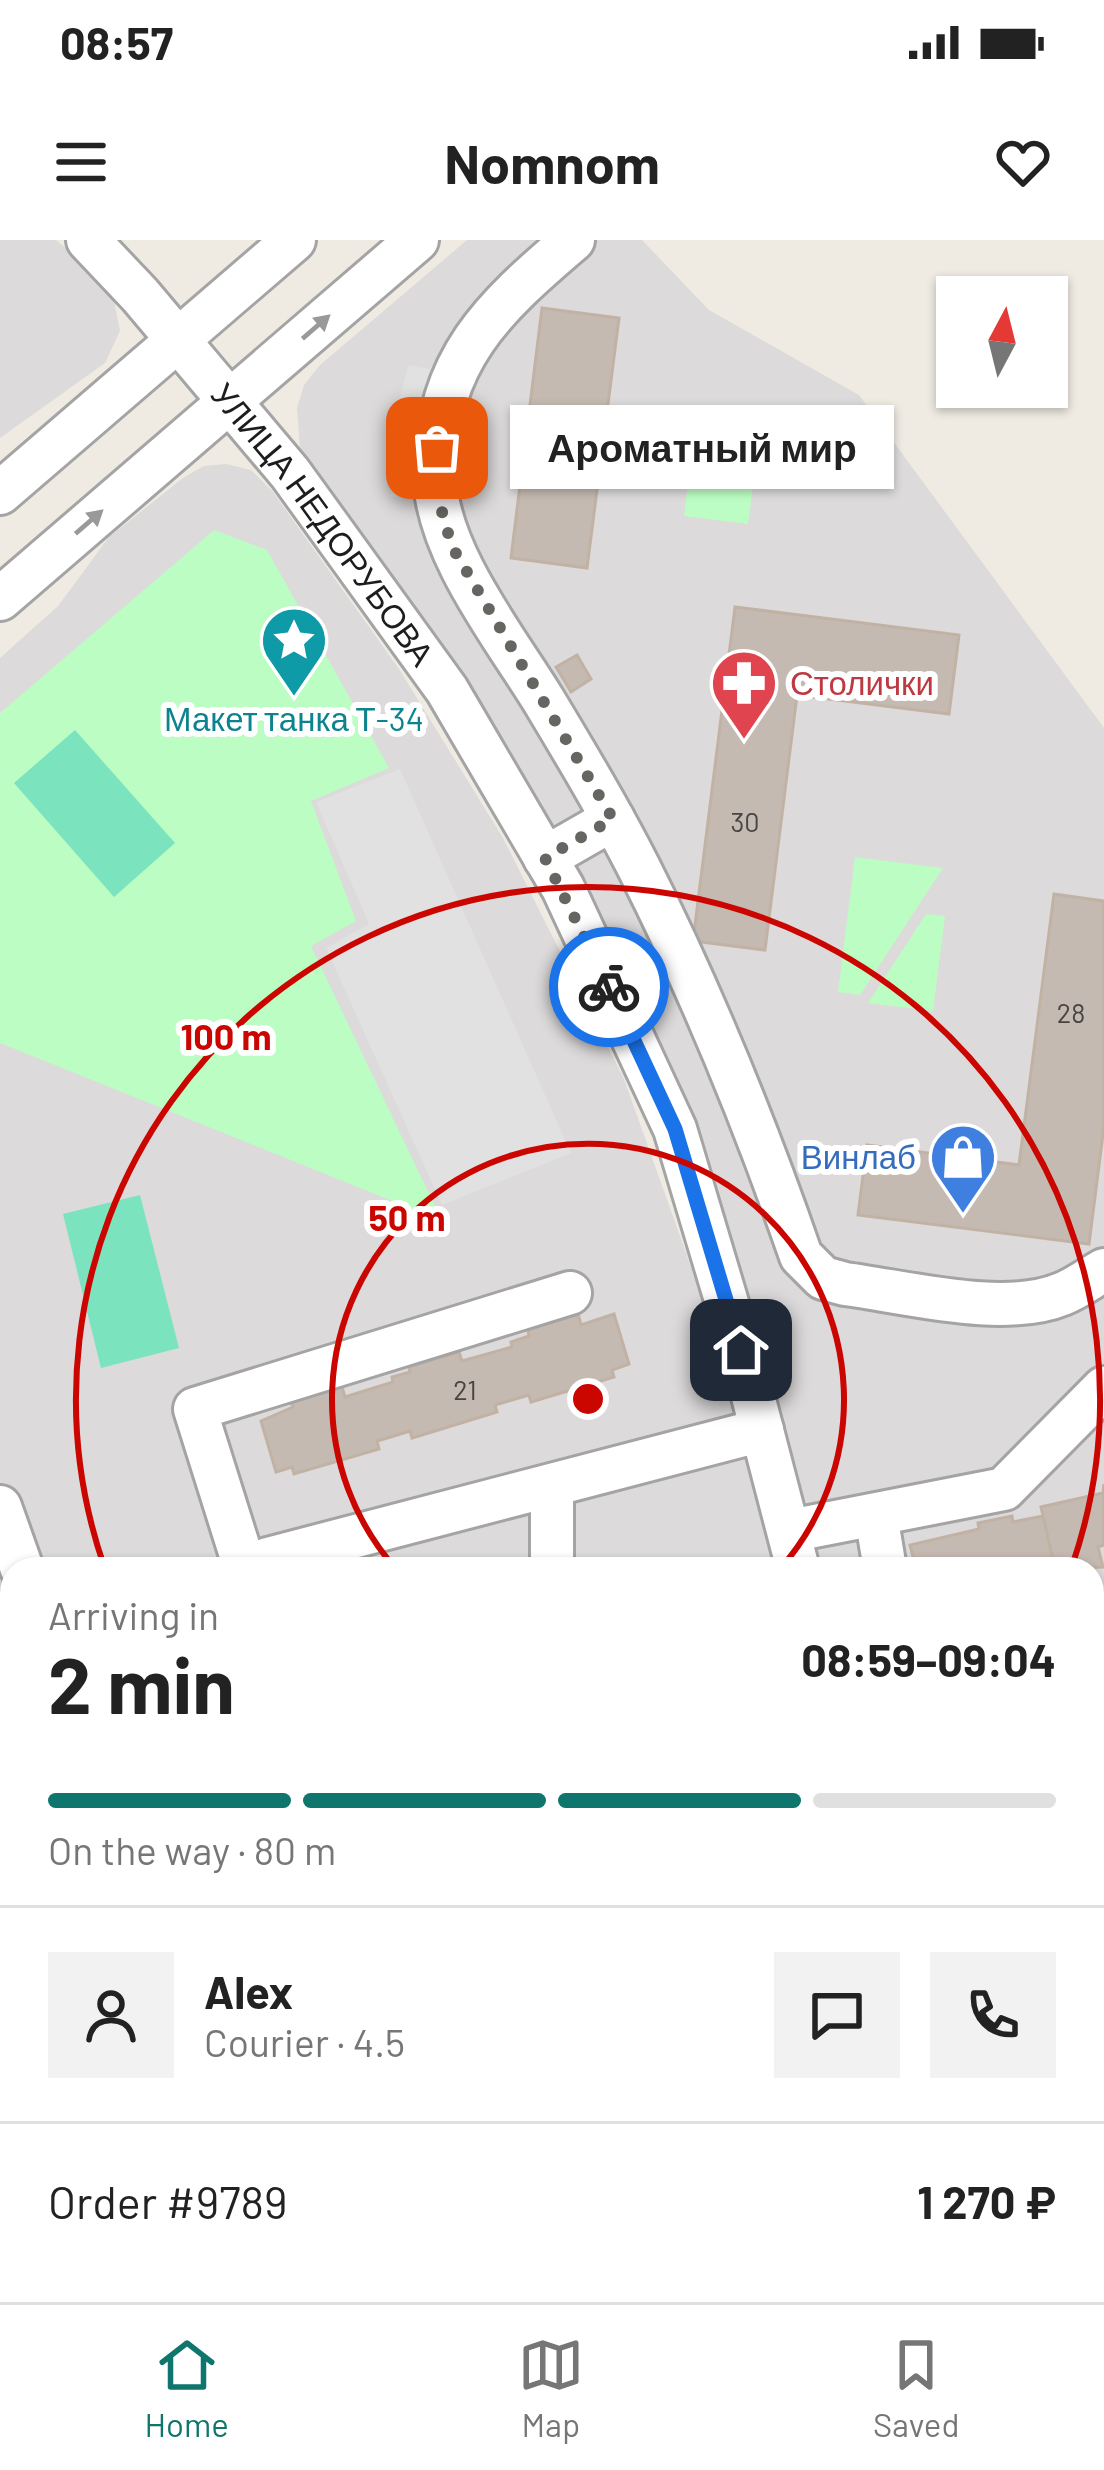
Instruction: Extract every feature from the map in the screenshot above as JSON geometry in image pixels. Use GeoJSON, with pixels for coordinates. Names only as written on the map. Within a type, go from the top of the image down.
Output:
{"type":"FeatureCollection","features":[{"type":"Feature","properties":{"kind":"street","name":"УЛИЦА НЕДОРУБОВА"},"geometry":{"type":"LineString","coordinates":[[88,240],[290,473],[447,690],[563,888],[675,1129],[794,1550]]}},
{"type":"Feature","properties":{"kind":"street"},"geometry":{"type":"LineString","coordinates":[[0,494],[294,240]]}},
{"type":"Feature","properties":{"kind":"street"},"geometry":{"type":"LineString","coordinates":[[0,599],[417,240]]}},
{"type":"Feature","properties":{"kind":"street"},"geometry":{"type":"LineString","coordinates":[[573,240],[509,294],[474,335],[447,390],[440,420],[435,476],[438,502],[458,558],[613,819],[700,997],[801,1256],[811,1270],[845,1284],[1016,1303],[1062,1294],[1104,1270]]}},
{"type":"Feature","properties":{"kind":"street"},"geometry":{"type":"LineString","coordinates":[[545,858],[613,819]]}},
{"type":"Feature","properties":{"kind":"street"},"geometry":{"type":"LineString","coordinates":[[240,1557],[195,1409],[570,1293]]}},
{"type":"Feature","properties":{"kind":"street"},"geometry":{"type":"LineString","coordinates":[[794,1550],[876,1515],[1004,1489],[1104,1388]]}},
{"type":"Feature","properties":{"kind":"street"},"geometry":{"type":"LineString","coordinates":[[272,1557],[762,1430]]}},
{"type":"Feature","properties":{"kind":"street"},"geometry":{"type":"LineString","coordinates":[[552,1488],[552,1557]]}},
{"type":"Feature","properties":{"kind":"street"},"geometry":{"type":"LineString","coordinates":[[0,1507],[18,1557]]}},
{"type":"Feature","properties":{"kind":"street"},"geometry":{"type":"LineString","coordinates":[[876,1515],[883,1557]]}},
{"type":"Feature","properties":{"kind":"shaded area"},"geometry":{"type":"Polygon","coordinates":[[[0,240],[56,240],[103,279],[113,295],[120,331],[105,363],[0,438],[0,240]]]}},
{"type":"Feature","properties":{"kind":"shaded area"},"geometry":{"type":"Polygon","coordinates":[[[467,240],[642,240],[709,310],[859,395],[1104,728],[1104,1557],[817,1557],[742,1270],[682,1105],[300,449],[297,408],[304,385],[320,365],[467,240]]]}},
{"type":"Feature","properties":{"kind":"shaded area"},"geometry":{"type":"Polygon","coordinates":[[[408,365],[441,371],[424,500],[391,497],[393,428],[408,365]]]}},
{"type":"Feature","properties":{"kind":"shaded area"},"geometry":{"type":"Polygon","coordinates":[[[226,464],[251,470],[273,492],[399,669],[503,838],[624,1079],[726,1365],[773,1557],[0,1557],[0,658],[58,606],[109,537],[204,466],[226,464]]]}},
{"type":"Feature","properties":{"kind":"shaded area"},"geometry":{"type":"Polygon","coordinates":[[[400,769],[571,1153],[442,1205],[326,948],[369,924],[316,802],[400,769]]]}},
{"type":"Feature","properties":{"kind":"green space"},"geometry":{"type":"Polygon","coordinates":[[[694,434],[759,442],[748,524],[684,516],[694,434]]]}},
{"type":"Feature","properties":{"kind":"green space"},"geometry":{"type":"Polygon","coordinates":[[[214,530],[267,550],[389,768],[311,801],[356,921],[311,946],[442,1221],[0,1043],[0,713],[214,530]]]}},
{"type":"Feature","properties":{"kind":"green space"},"geometry":{"type":"Polygon","coordinates":[[[75,730],[175,843],[114,897],[14,783],[75,730]]]}},
{"type":"Feature","properties":{"kind":"green space"},"geometry":{"type":"Polygon","coordinates":[[[855,857],[943,868],[860,995],[838,992],[855,857]]]}},
{"type":"Feature","properties":{"kind":"green space"},"geometry":{"type":"Polygon","coordinates":[[[926,914],[945,916],[933,1011],[868,1003],[926,914]]]}},
{"type":"Feature","properties":{"kind":"green space"},"geometry":{"type":"Polygon","coordinates":[[[140,1195],[179,1348],[101,1368],[63,1214],[140,1195]]]}},
{"type":"Feature","properties":{"kind":"building"},"geometry":{"type":"Polygon","coordinates":[[[542,308],[619,318],[587,568],[511,558],[542,308]]]}},
{"type":"Feature","properties":{"kind":"building"},"geometry":{"type":"Polygon","coordinates":[[[735,607],[959,635],[949,714],[797,695],[765,950],[693,941],[735,607]]]}},
{"type":"Feature","properties":{"kind":"building"},"geometry":{"type":"Polygon","coordinates":[[[577,655],[591,679],[571,692],[556,667],[577,655]]]}},
{"type":"Feature","properties":{"kind":"building"},"geometry":{"type":"Polygon","coordinates":[[[1054,894],[1104,901],[1104,1126],[1089,1244],[858,1215],[867,1145],[1019,1165],[1054,894]]]}},
{"type":"Feature","properties":{"kind":"building"},"geometry":{"type":"Polygon","coordinates":[[[578,1314],[581,1325],[614,1314],[629,1364],[612,1370],[614,1377],[531,1402],[529,1395],[495,1405],[497,1412],[412,1438],[410,1431],[377,1441],[379,1449],[294,1474],[292,1467],[276,1472],[261,1421],[293,1407],[291,1402],[342,1387],[345,1397],[393,1382],[392,1377],[410,1372],[409,1367],[459,1352],[462,1361],[512,1347],[511,1342],[529,1336],[528,1330],[578,1314]]]}},
{"type":"Feature","properties":{"kind":"building"},"geometry":{"type":"Polygon","coordinates":[[[1104,1484],[1100,1557],[1052,1557],[1041,1507],[1103,1493],[1104,1484]]]}},
{"type":"Feature","properties":{"kind":"building"},"geometry":{"type":"Polygon","coordinates":[[[1043,1516],[1052,1557],[913,1557],[910,1545],[979,1529],[978,1523],[1043,1516]]]}},
{"type":"Feature","properties":{"kind":"way so far"},"geometry":{"type":"LineString","coordinates":[[437,448],[438,502],[454,550],[613,819],[545,858],[609,987]]}},
{"type":"Feature","properties":{"kind":"place","name":"Ароматный мир"},"geometry":{"type":"Point","coordinates":[437,448]}},
{"type":"Feature","properties":{"kind":"place","name":"Макет танка Т-34"},"geometry":{"type":"Point","coordinates":[294,699]}},
{"type":"Feature","properties":{"kind":"place","name":"Столички"},"geometry":{"type":"Point","coordinates":[744,742]}},
{"type":"Feature","properties":{"kind":"place","name":"Винлаб"},"geometry":{"type":"Point","coordinates":[963,1216]}},
{"type":"Feature","properties":{"kind":"route"},"geometry":{"type":"LineString","coordinates":[[609,987],[675,1129],[741,1350]]}}]}
